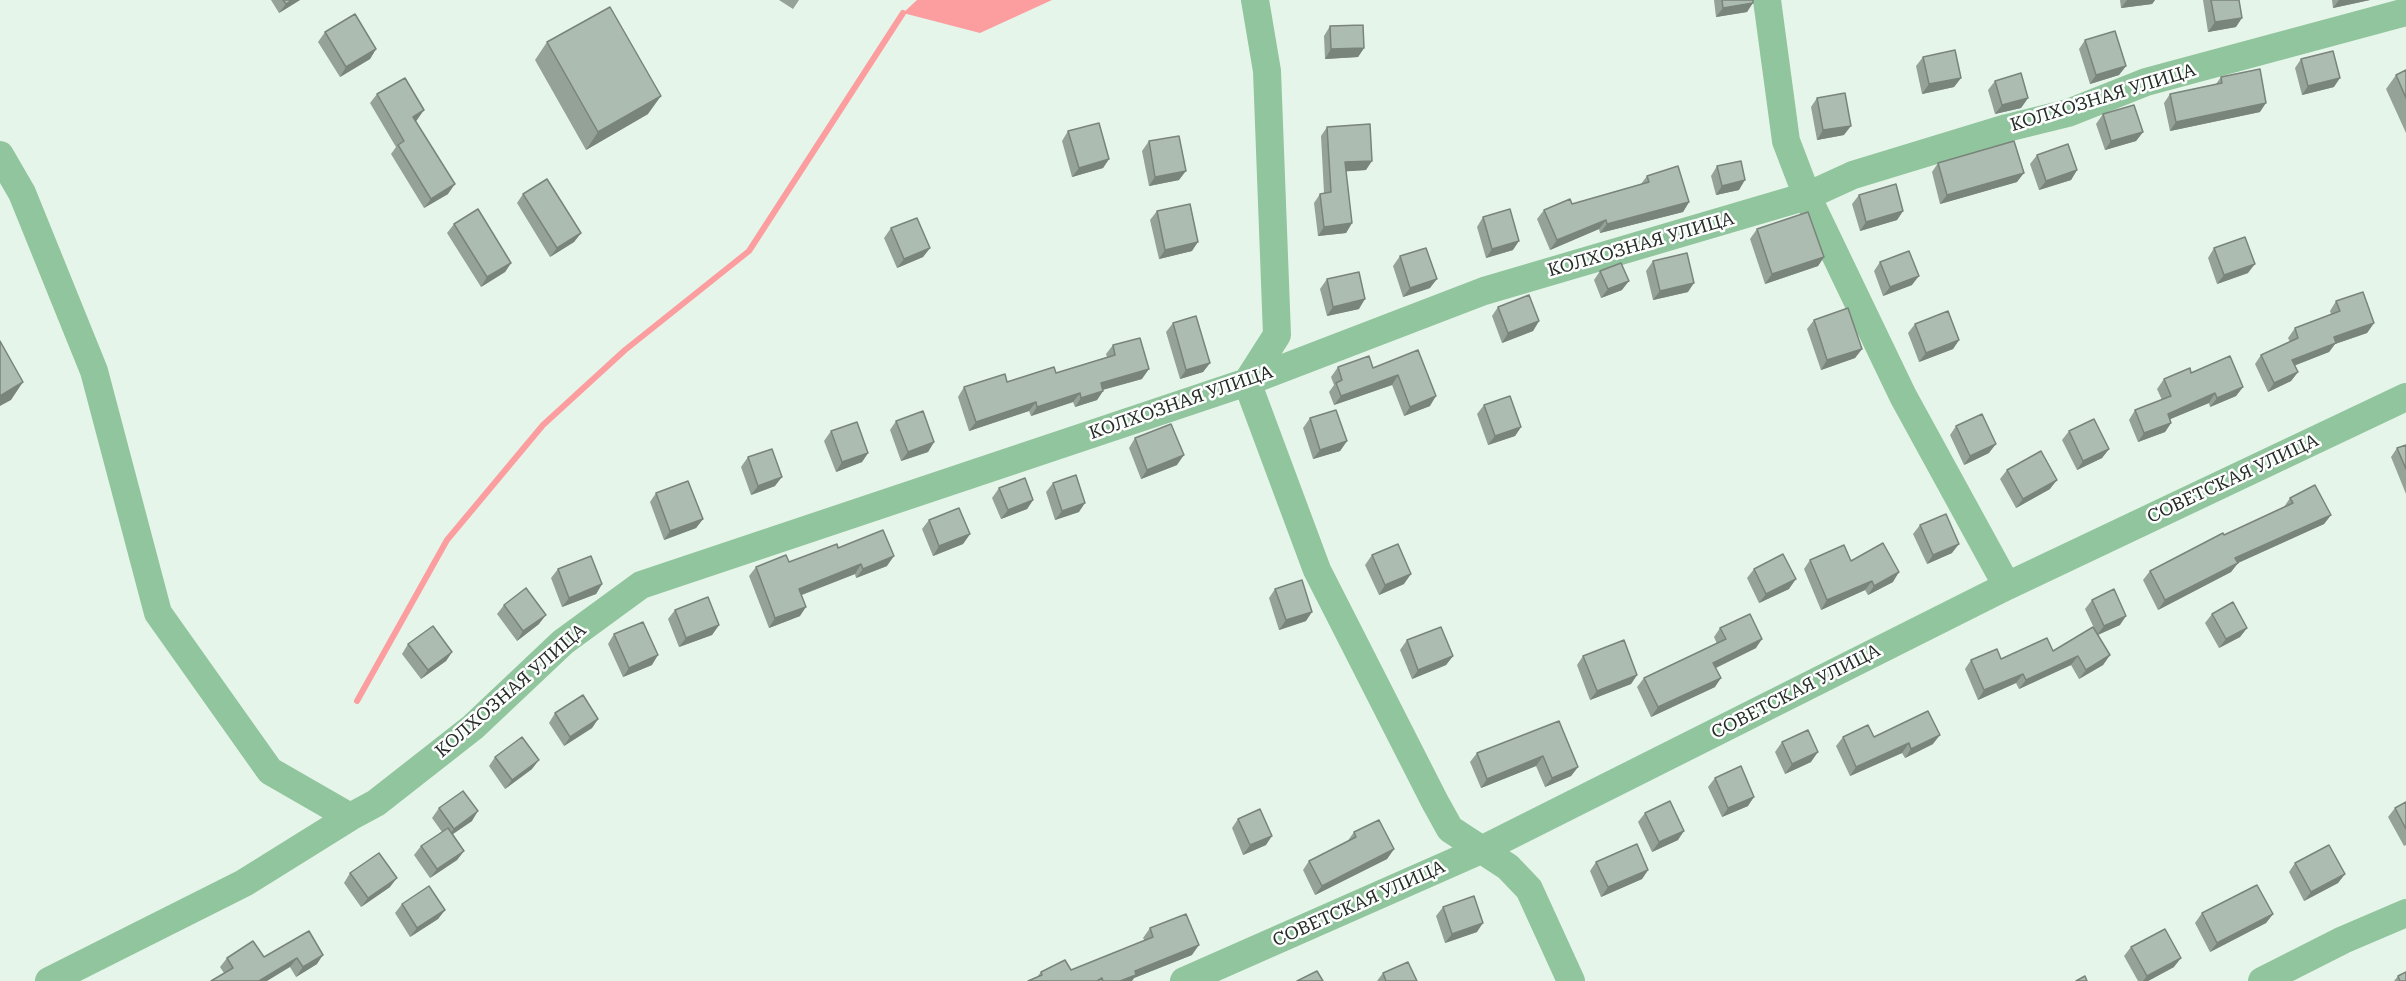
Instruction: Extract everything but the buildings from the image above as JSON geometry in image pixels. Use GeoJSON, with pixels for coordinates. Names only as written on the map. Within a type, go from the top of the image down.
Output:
{"type":"FeatureCollection","features":[{"type":"Feature","properties":{"kind":"street"},"geometry":{"type":"LineString","coordinates":[[1255,0],[1268,71],[1277,335],[1246,382],[1317,570],[1450,829],[1508,867],[1529,889],[1571,981]]}},
{"type":"Feature","properties":{"kind":"street"},"geometry":{"type":"LineString","coordinates":[[1767,0],[1786,141],[1806,196],[1903,396],[2007,585]]}},
{"type":"Feature","properties":{"kind":"street","name":"КОЛХОЗНАЯ УЛИЦА"},"geometry":{"type":"LineString","coordinates":[[49,981],[244,883],[376,803],[473,727],[563,642],[641,585],[1246,382],[1484,291],[1806,196],[1853,175],[2007,128],[2068,113],[2146,82],[2406,12]]}},
{"type":"Feature","properties":{"kind":"street"},"geometry":{"type":"LineString","coordinates":[[0,155],[22,193],[94,371],[158,613],[270,771],[350,817]]}},
{"type":"Feature","properties":{"kind":"street","name":"СОВЕТСКАЯ УЛИЦА"},"geometry":{"type":"LineString","coordinates":[[1184,981],[1481,850],[2007,585],[2406,397]]}},
{"type":"Feature","properties":{"kind":"street"},"geometry":{"type":"LineString","coordinates":[[2262,981],[2343,940],[2406,913]]}},
{"type":"Feature","properties":{"kind":"shaded area"},"geometry":{"type":"Polygon","coordinates":[[[917,0],[1052,0],[980,33],[903,13],[917,0]]]}},
{"type":"Feature","properties":{"kind":"waterway"},"geometry":{"type":"LineString","coordinates":[[357,701],[447,540],[543,425],[625,350],[749,251],[903,13]]}}]}
